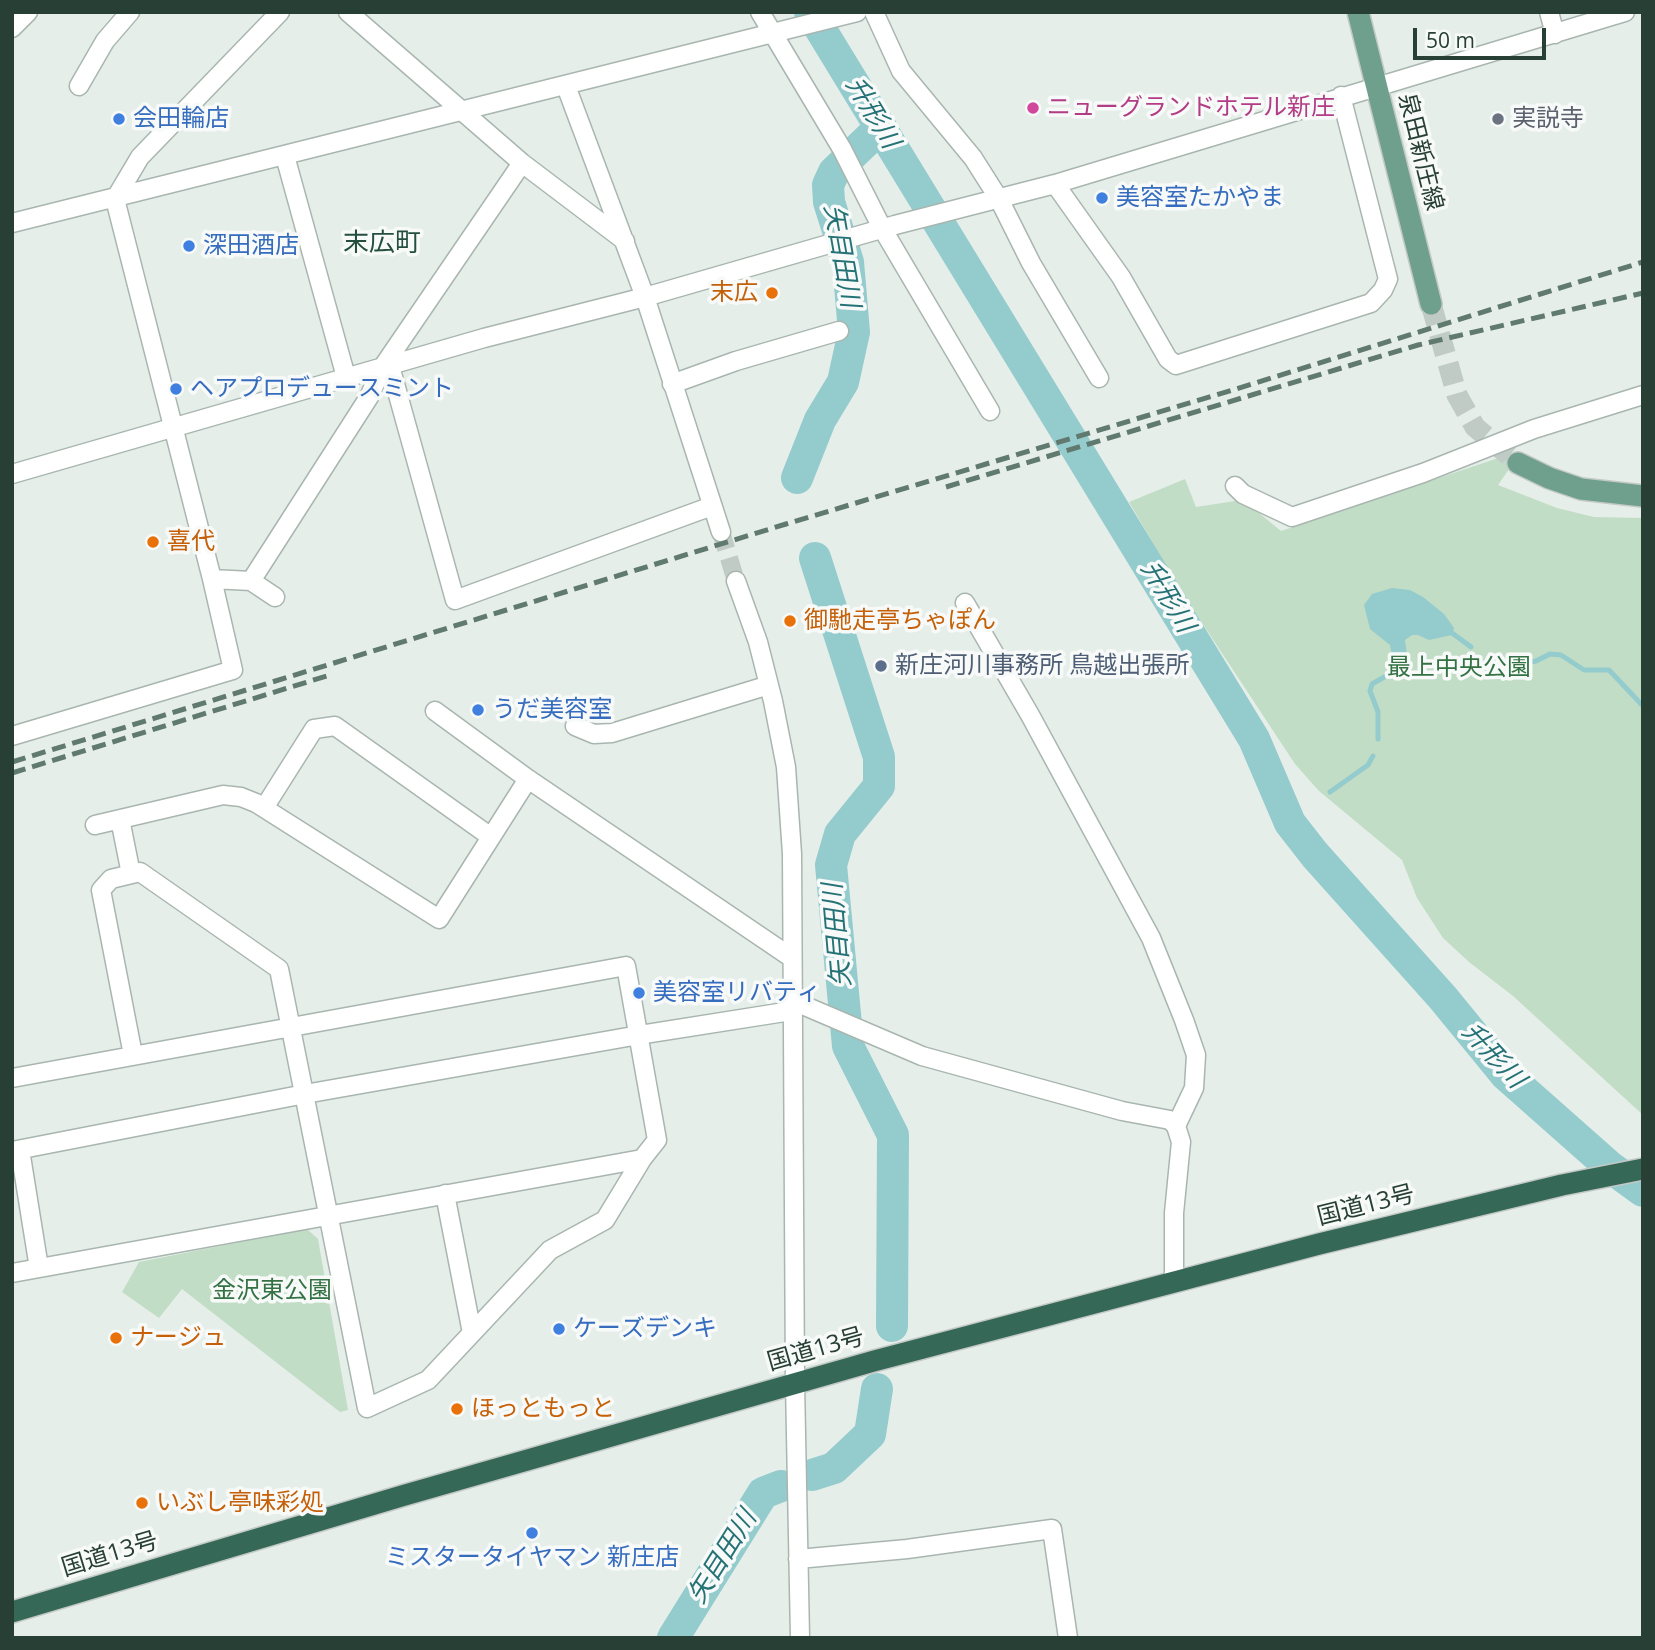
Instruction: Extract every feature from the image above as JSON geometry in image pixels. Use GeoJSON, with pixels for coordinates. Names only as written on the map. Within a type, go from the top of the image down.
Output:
{"type":"FeatureCollection","features":[{"type":"Feature","properties":{"kind":"highway","name":"国道13号"},"geometry":{"type":"LineString","coordinates":[[12,1612],[795,1383],[1174,1280],[1562,1185],[1643,1168]]}},
{"type":"Feature","properties":{"kind":"main road","name":"泉田新庄線"},"geometry":{"type":"LineString","coordinates":[[1358,12],[1431,304]]}},
{"type":"Feature","properties":{"kind":"main road"},"geometry":{"type":"LineString","coordinates":[[1518,463],[1581,489],[1643,496]]}},
{"type":"Feature","properties":{"kind":"street"},"geometry":{"type":"LineString","coordinates":[[12,28],[28,12]]}},
{"type":"Feature","properties":{"kind":"street"},"geometry":{"type":"LineString","coordinates":[[79,86],[105,40],[130,12]]}},
{"type":"Feature","properties":{"kind":"street"},"geometry":{"type":"LineString","coordinates":[[12,736],[233,670],[115,199],[140,157],[280,12]]}},
{"type":"Feature","properties":{"kind":"street"},"geometry":{"type":"LineString","coordinates":[[348,12],[522,163],[625,241]]}},
{"type":"Feature","properties":{"kind":"street"},"geometry":{"type":"LineString","coordinates":[[760,12],[778,33],[989,411]]}},
{"type":"Feature","properties":{"kind":"street"},"geometry":{"type":"LineString","coordinates":[[12,223],[857,12]]}},
{"type":"Feature","properties":{"kind":"street"},"geometry":{"type":"LineString","coordinates":[[874,12],[901,71],[973,158],[990,200],[1099,378]]}},
{"type":"Feature","properties":{"kind":"street"},"geometry":{"type":"LineString","coordinates":[[1549,12],[1555,34]]}},
{"type":"Feature","properties":{"kind":"street"},"geometry":{"type":"LineString","coordinates":[[12,474],[484,338],[645,297],[888,226],[1055,184],[1625,12]]}},
{"type":"Feature","properties":{"kind":"street"},"geometry":{"type":"LineString","coordinates":[[566,86],[645,297],[721,532]]}},
{"type":"Feature","properties":{"kind":"street"},"geometry":{"type":"LineString","coordinates":[[1055,184],[1121,277],[1168,359],[1177,365],[1371,303],[1383,290],[1388,279],[1341,96]]}},
{"type":"Feature","properties":{"kind":"street"},"geometry":{"type":"LineString","coordinates":[[285,156],[346,377]]}},
{"type":"Feature","properties":{"kind":"street"},"geometry":{"type":"LineString","coordinates":[[251,581],[386,367],[522,163]]}},
{"type":"Feature","properties":{"kind":"street"},"geometry":{"type":"LineString","coordinates":[[672,384],[736,361],[839,331]]}},
{"type":"Feature","properties":{"kind":"street"},"geometry":{"type":"LineString","coordinates":[[386,367],[455,600],[712,506]]}},
{"type":"Feature","properties":{"kind":"street"},"geometry":{"type":"LineString","coordinates":[[1235,486],[1243,494],[1292,517],[1423,473],[1534,429],[1643,395]]}},
{"type":"Feature","properties":{"kind":"street"},"geometry":{"type":"LineString","coordinates":[[212,579],[251,581],[275,597]]}},
{"type":"Feature","properties":{"kind":"street"},"geometry":{"type":"LineString","coordinates":[[736,581],[758,642],[786,767],[792,854],[791,1006],[800,1638]]}},
{"type":"Feature","properties":{"kind":"street"},"geometry":{"type":"LineString","coordinates":[[965,603],[1030,715],[1151,938],[1196,1055],[1194,1088],[1176,1126]]}},
{"type":"Feature","properties":{"kind":"street"},"geometry":{"type":"LineString","coordinates":[[575,726],[594,734],[612,733],[769,685]]}},
{"type":"Feature","properties":{"kind":"street"},"geometry":{"type":"LineString","coordinates":[[435,711],[528,779],[792,958]]}},
{"type":"Feature","properties":{"kind":"street"},"geometry":{"type":"LineString","coordinates":[[264,808],[314,729],[335,726],[491,838]]}},
{"type":"Feature","properties":{"kind":"street"},"geometry":{"type":"LineString","coordinates":[[95,825],[223,795],[241,797],[264,808],[439,919],[528,779]]}},
{"type":"Feature","properties":{"kind":"street"},"geometry":{"type":"LineString","coordinates":[[120,819],[131,874]]}},
{"type":"Feature","properties":{"kind":"street"},"geometry":{"type":"LineString","coordinates":[[12,1077],[133,1055],[291,1026],[626,966],[657,1140],[642,1159],[605,1220],[550,1250],[428,1380],[367,1408],[327,1216],[305,1094],[291,1026],[279,969],[140,872],[111,878],[101,891],[133,1055]]}},
{"type":"Feature","properties":{"kind":"street"},"geometry":{"type":"LineString","coordinates":[[39,1268],[16,1150],[305,1094],[791,1006],[834,1019],[922,1056],[1122,1111],[1170,1120],[1176,1126],[1181,1142],[1174,1213],[1174,1280]]}},
{"type":"Feature","properties":{"kind":"street"},"geometry":{"type":"LineString","coordinates":[[12,1273],[642,1159]]}},
{"type":"Feature","properties":{"kind":"street"},"geometry":{"type":"LineString","coordinates":[[444,1194],[472,1333]]}},
{"type":"Feature","properties":{"kind":"street"},"geometry":{"type":"LineString","coordinates":[[798,1559],[907,1549],[1052,1529],[1068,1638]]}},
{"type":"Feature","properties":{"kind":"green space","name":"最上中央公園"},"geometry":{"type":"Polygon","coordinates":[[[1513,453],[1516,459],[1498,485],[1557,508],[1594,517],[1643,518],[1643,1115],[1513,996],[1443,938],[1417,898],[1402,860],[1319,791],[1295,764],[1181,591],[1129,502],[1185,479],[1196,507],[1235,501],[1259,513],[1281,531],[1513,453]]]}},
{"type":"Feature","properties":{"kind":"green space","name":"金沢東公園"},"geometry":{"type":"Polygon","coordinates":[[[307,1229],[318,1239],[348,1410],[340,1412],[182,1289],[159,1318],[122,1292],[139,1262],[307,1229]]]}},
{"type":"Feature","properties":{"kind":"water"},"geometry":{"type":"Polygon","coordinates":[[[1392,588],[1410,590],[1423,597],[1444,614],[1454,628],[1452,635],[1429,640],[1412,635],[1405,640],[1409,669],[1404,678],[1398,680],[1390,678],[1388,671],[1392,656],[1390,645],[1370,629],[1364,605],[1372,594],[1392,588]]]}},
{"type":"Feature","properties":{"kind":"waterway","name":"升形川"},"geometry":{"type":"LineString","coordinates":[[810,12],[1254,739],[1290,823],[1315,855],[1443,998],[1506,1075],[1610,1167],[1643,1191]]}},
{"type":"Feature","properties":{"kind":"waterway","name":"矢目田川"},"geometry":{"type":"LineString","coordinates":[[797,478],[820,420],[843,382],[854,332],[848,262],[829,202],[828,185],[834,172],[881,127]]}},
{"type":"Feature","properties":{"kind":"waterway","name":"矢目田川"},"geometry":{"type":"LineString","coordinates":[[815,558],[879,757],[879,786],[840,834],[831,865],[848,1046],[893,1135],[892,1326]]}},
{"type":"Feature","properties":{"kind":"waterway"},"geometry":{"type":"LineString","coordinates":[[1448,630],[1471,647]]}},
{"type":"Feature","properties":{"kind":"waterway"},"geometry":{"type":"LineString","coordinates":[[1486,661],[1493,666],[1507,667],[1536,661],[1550,654],[1561,655],[1584,670],[1609,670],[1643,706]]}},
{"type":"Feature","properties":{"kind":"waterway"},"geometry":{"type":"LineString","coordinates":[[1378,739],[1378,712],[1370,691],[1372,684],[1393,672]]}},
{"type":"Feature","properties":{"kind":"waterway"},"geometry":{"type":"LineString","coordinates":[[1330,792],[1368,765],[1373,756]]}},
{"type":"Feature","properties":{"kind":"waterway","name":"矢目田川"},"geometry":{"type":"LineString","coordinates":[[812,1475],[834,1468],[870,1434],[877,1389]]}},
{"type":"Feature","properties":{"kind":"waterway","name":"矢目田川"},"geometry":{"type":"LineString","coordinates":[[673,1638],[763,1493],[781,1486]]}},
{"type":"Feature","properties":{"kind":"tunnel"},"geometry":{"type":"LineString","coordinates":[[1431,304],[1457,395],[1475,427],[1518,463]]}},
{"type":"Feature","properties":{"kind":"tunnel"},"geometry":{"type":"LineString","coordinates":[[721,532],[736,581]]}},
{"type":"Feature","properties":{"kind":"railway"},"geometry":{"type":"LineString","coordinates":[[12,762],[1236,389],[1643,262]]}},
{"type":"Feature","properties":{"kind":"railway"},"geometry":{"type":"LineString","coordinates":[[946,487],[1418,345],[1643,293]]}},
{"type":"Feature","properties":{"kind":"railway"},"geometry":{"type":"LineString","coordinates":[[12,773],[330,675]]}},
{"type":"Feature","properties":{"kind":"place","name":"ニューグランドホテル新庄"},"geometry":{"type":"Point","coordinates":[1033,108]}},
{"type":"Feature","properties":{"kind":"place","name":"会田輪店"},"geometry":{"type":"Point","coordinates":[119,119]}},
{"type":"Feature","properties":{"kind":"place","name":"実説寺"},"geometry":{"type":"Point","coordinates":[1498,119]}},
{"type":"Feature","properties":{"kind":"place","name":"美容室たかやま"},"geometry":{"type":"Point","coordinates":[1102,198]}},
{"type":"Feature","properties":{"kind":"place","name":"深田酒店"},"geometry":{"type":"Point","coordinates":[189,246]}},
{"type":"Feature","properties":{"kind":"place","name":"末広"},"geometry":{"type":"Point","coordinates":[772,293]}},
{"type":"Feature","properties":{"kind":"place","name":"ヘアプロデュースミント"},"geometry":{"type":"Point","coordinates":[176,389]}},
{"type":"Feature","properties":{"kind":"place","name":"喜代"},"geometry":{"type":"Point","coordinates":[153,542]}},
{"type":"Feature","properties":{"kind":"place","name":"御馳走亭ちゃぽん"},"geometry":{"type":"Point","coordinates":[790,621]}},
{"type":"Feature","properties":{"kind":"place","name":"新庄河川事務所 鳥越出張所"},"geometry":{"type":"Point","coordinates":[881,666]}},
{"type":"Feature","properties":{"kind":"place","name":"うだ美容室"},"geometry":{"type":"Point","coordinates":[478,710]}},
{"type":"Feature","properties":{"kind":"place","name":"美容室リバティ"},"geometry":{"type":"Point","coordinates":[639,993]}},
{"type":"Feature","properties":{"kind":"place","name":"ケーズデンキ"},"geometry":{"type":"Point","coordinates":[559,1329]}},
{"type":"Feature","properties":{"kind":"place","name":"ナージュ"},"geometry":{"type":"Point","coordinates":[116,1338]}},
{"type":"Feature","properties":{"kind":"place","name":"ほっともっと"},"geometry":{"type":"Point","coordinates":[457,1409]}},
{"type":"Feature","properties":{"kind":"place","name":"いぶし亭味彩処"},"geometry":{"type":"Point","coordinates":[142,1503]}},
{"type":"Feature","properties":{"kind":"place","name":"ミスタータイヤマン 新庄店"},"geometry":{"type":"Point","coordinates":[532,1533]}},
{"type":"Feature","properties":{"kind":"district","name":"末広町"},"geometry":{"type":"Point","coordinates":[382,244]}}]}
